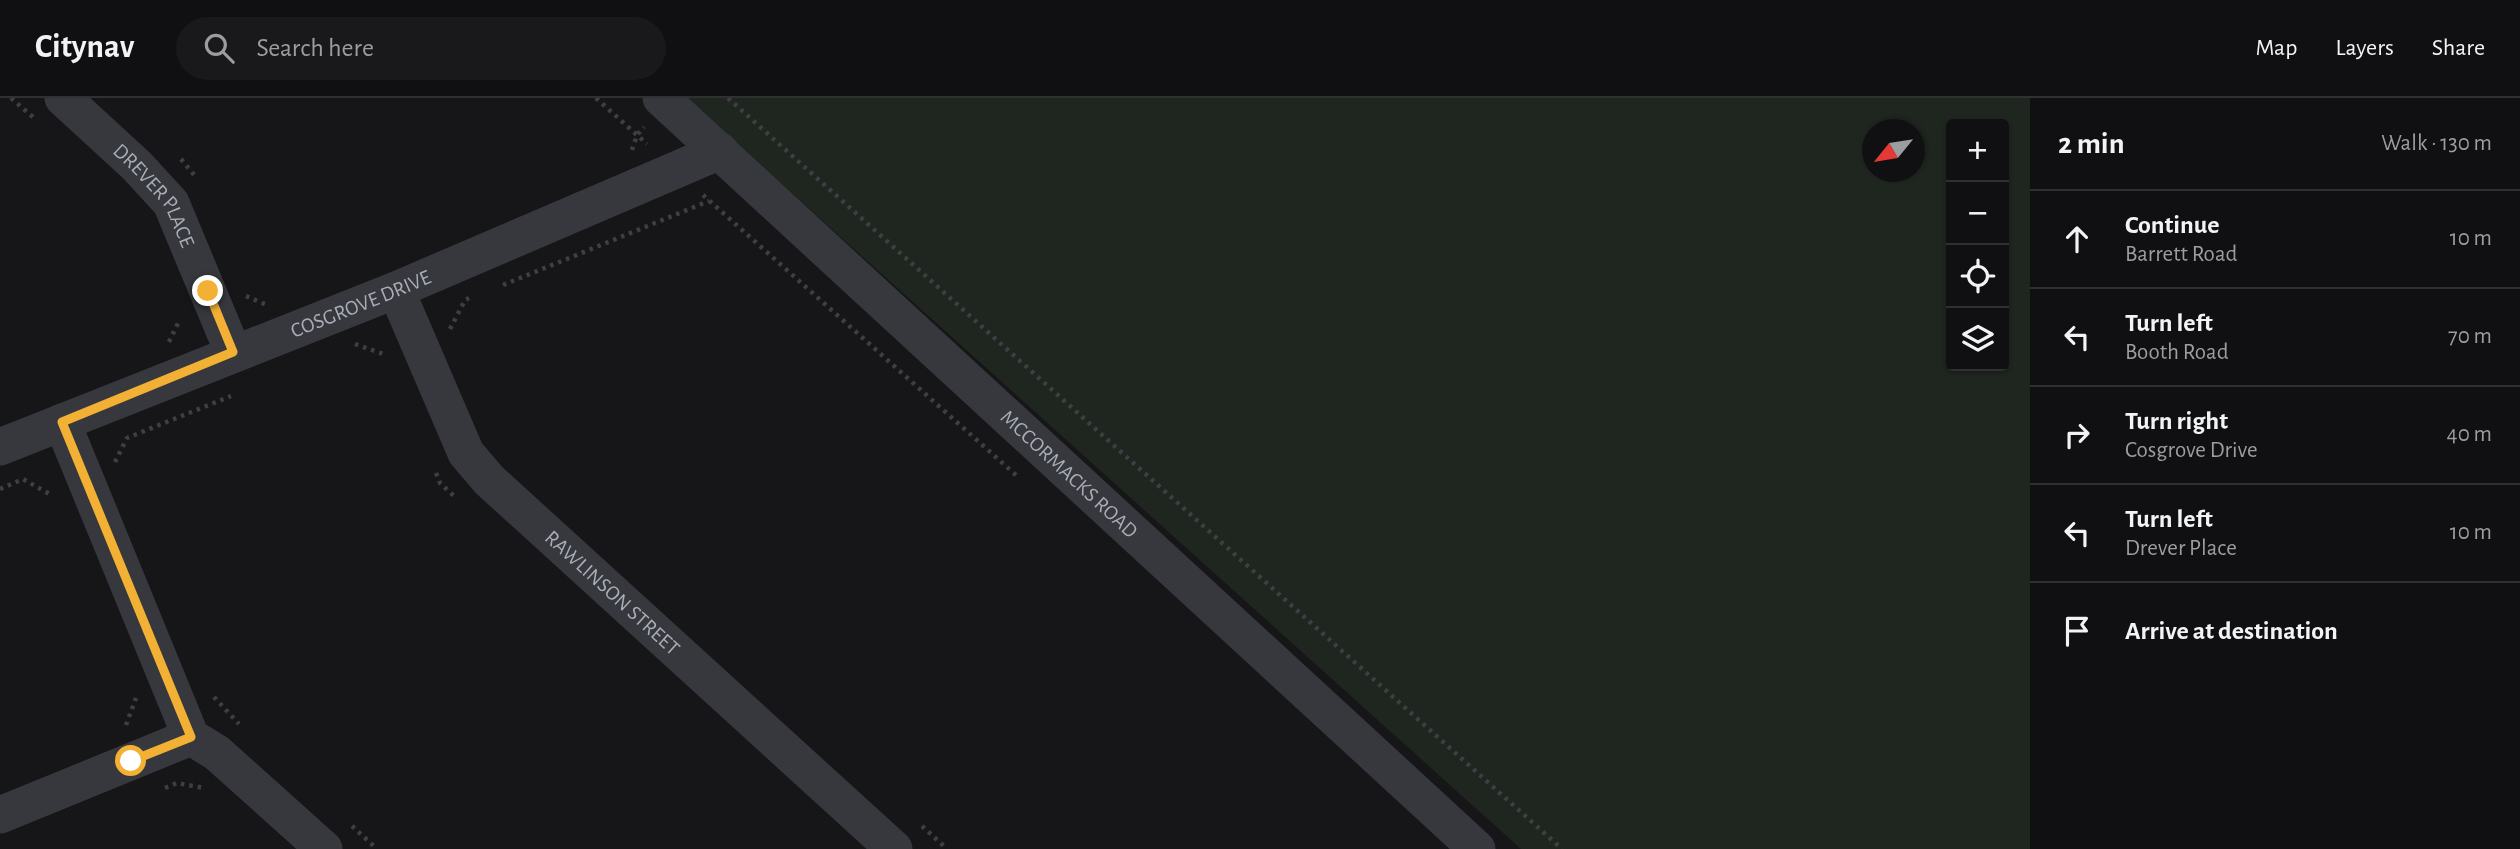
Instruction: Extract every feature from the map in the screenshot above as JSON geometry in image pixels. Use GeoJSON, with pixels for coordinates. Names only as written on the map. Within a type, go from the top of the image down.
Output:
{"type":"FeatureCollection","features":[{"type":"Feature","properties":{"kind":"street","name":"MCCORMACKS ROAD"},"geometry":{"type":"LineString","coordinates":[[661,98],[1477,849]]}},
{"type":"Feature","properties":{"kind":"street","name":"DREVER PLACE"},"geometry":{"type":"LineString","coordinates":[[53,112],[137,166],[171,203],[233,352]]}},
{"type":"Feature","properties":{"kind":"street","name":"COSGROVE DRIVE"},"geometry":{"type":"LineString","coordinates":[[0,447],[233,352],[396,290],[720,151]]}},
{"type":"Feature","properties":{"kind":"street","name":"RAWLINSON STREET"},"geometry":{"type":"LineString","coordinates":[[396,290],[466,453],[489,480],[905,835]]}},
{"type":"Feature","properties":{"kind":"street"},"geometry":{"type":"LineString","coordinates":[[62,422],[191,737],[336,836]]}},
{"type":"Feature","properties":{"kind":"street"},"geometry":{"type":"LineString","coordinates":[[0,816],[191,737]]}},
{"type":"Feature","properties":{"kind":"path"},"geometry":{"type":"LineString","coordinates":[[11,98],[53,112]]}},
{"type":"Feature","properties":{"kind":"path"},"geometry":{"type":"LineString","coordinates":[[728,98],[1562,849]]}},
{"type":"Feature","properties":{"kind":"path"},"geometry":{"type":"LineString","coordinates":[[628,161],[637,135]]}},
{"type":"Feature","properties":{"kind":"path"},"geometry":{"type":"LineString","coordinates":[[172,151],[192,169],[197,181]]}},
{"type":"Feature","properties":{"kind":"path"},"geometry":{"type":"LineString","coordinates":[[491,290],[710,201]]}},
{"type":"Feature","properties":{"kind":"path"},"geometry":{"type":"LineString","coordinates":[[242,293],[269,306]]}},
{"type":"Feature","properties":{"kind":"path"},"geometry":{"type":"LineString","coordinates":[[452,337],[449,331],[465,300],[478,295]]}},
{"type":"Feature","properties":{"kind":"path"},"geometry":{"type":"LineString","coordinates":[[167,346],[180,320],[177,312]]}},
{"type":"Feature","properties":{"kind":"path"},"geometry":{"type":"LineString","coordinates":[[344,349],[357,344],[386,355],[389,362]]}},
{"type":"Feature","properties":{"kind":"path"},"geometry":{"type":"LineString","coordinates":[[116,473],[113,466],[127,438],[242,391]]}},
{"type":"Feature","properties":{"kind":"path"},"geometry":{"type":"LineString","coordinates":[[435,471],[440,483],[461,502]]}},
{"type":"Feature","properties":{"kind":"path"},"geometry":{"type":"LineString","coordinates":[[0,489],[23,480],[52,493],[55,500]]}},
{"type":"Feature","properties":{"kind":"path"},"geometry":{"type":"LineString","coordinates":[[207,687],[221,707],[240,725]]}},
{"type":"Feature","properties":{"kind":"path"},"geometry":{"type":"LineString","coordinates":[[117,730],[126,727],[137,701],[132,688]]}},
{"type":"Feature","properties":{"kind":"path"},"geometry":{"type":"LineString","coordinates":[[157,791],[177,783],[210,789]]}},
{"type":"Feature","properties":{"kind":"path"},"geometry":{"type":"LineString","coordinates":[[905,835],[947,849]]}},
{"type":"Feature","properties":{"kind":"path"},"geometry":{"type":"LineString","coordinates":[[336,836],[377,849]]}},
{"type":"Feature","properties":{"kind":"shaded area"},"geometry":{"type":"Polygon","coordinates":[[[686,98],[2030,98],[2030,849],[1521,849],[686,98]]]}},
{"type":"Feature","properties":{"kind":"route"},"geometry":{"type":"LineString","coordinates":[[131,761],[191,737],[62,422],[233,352],[208,291]]}}]}
